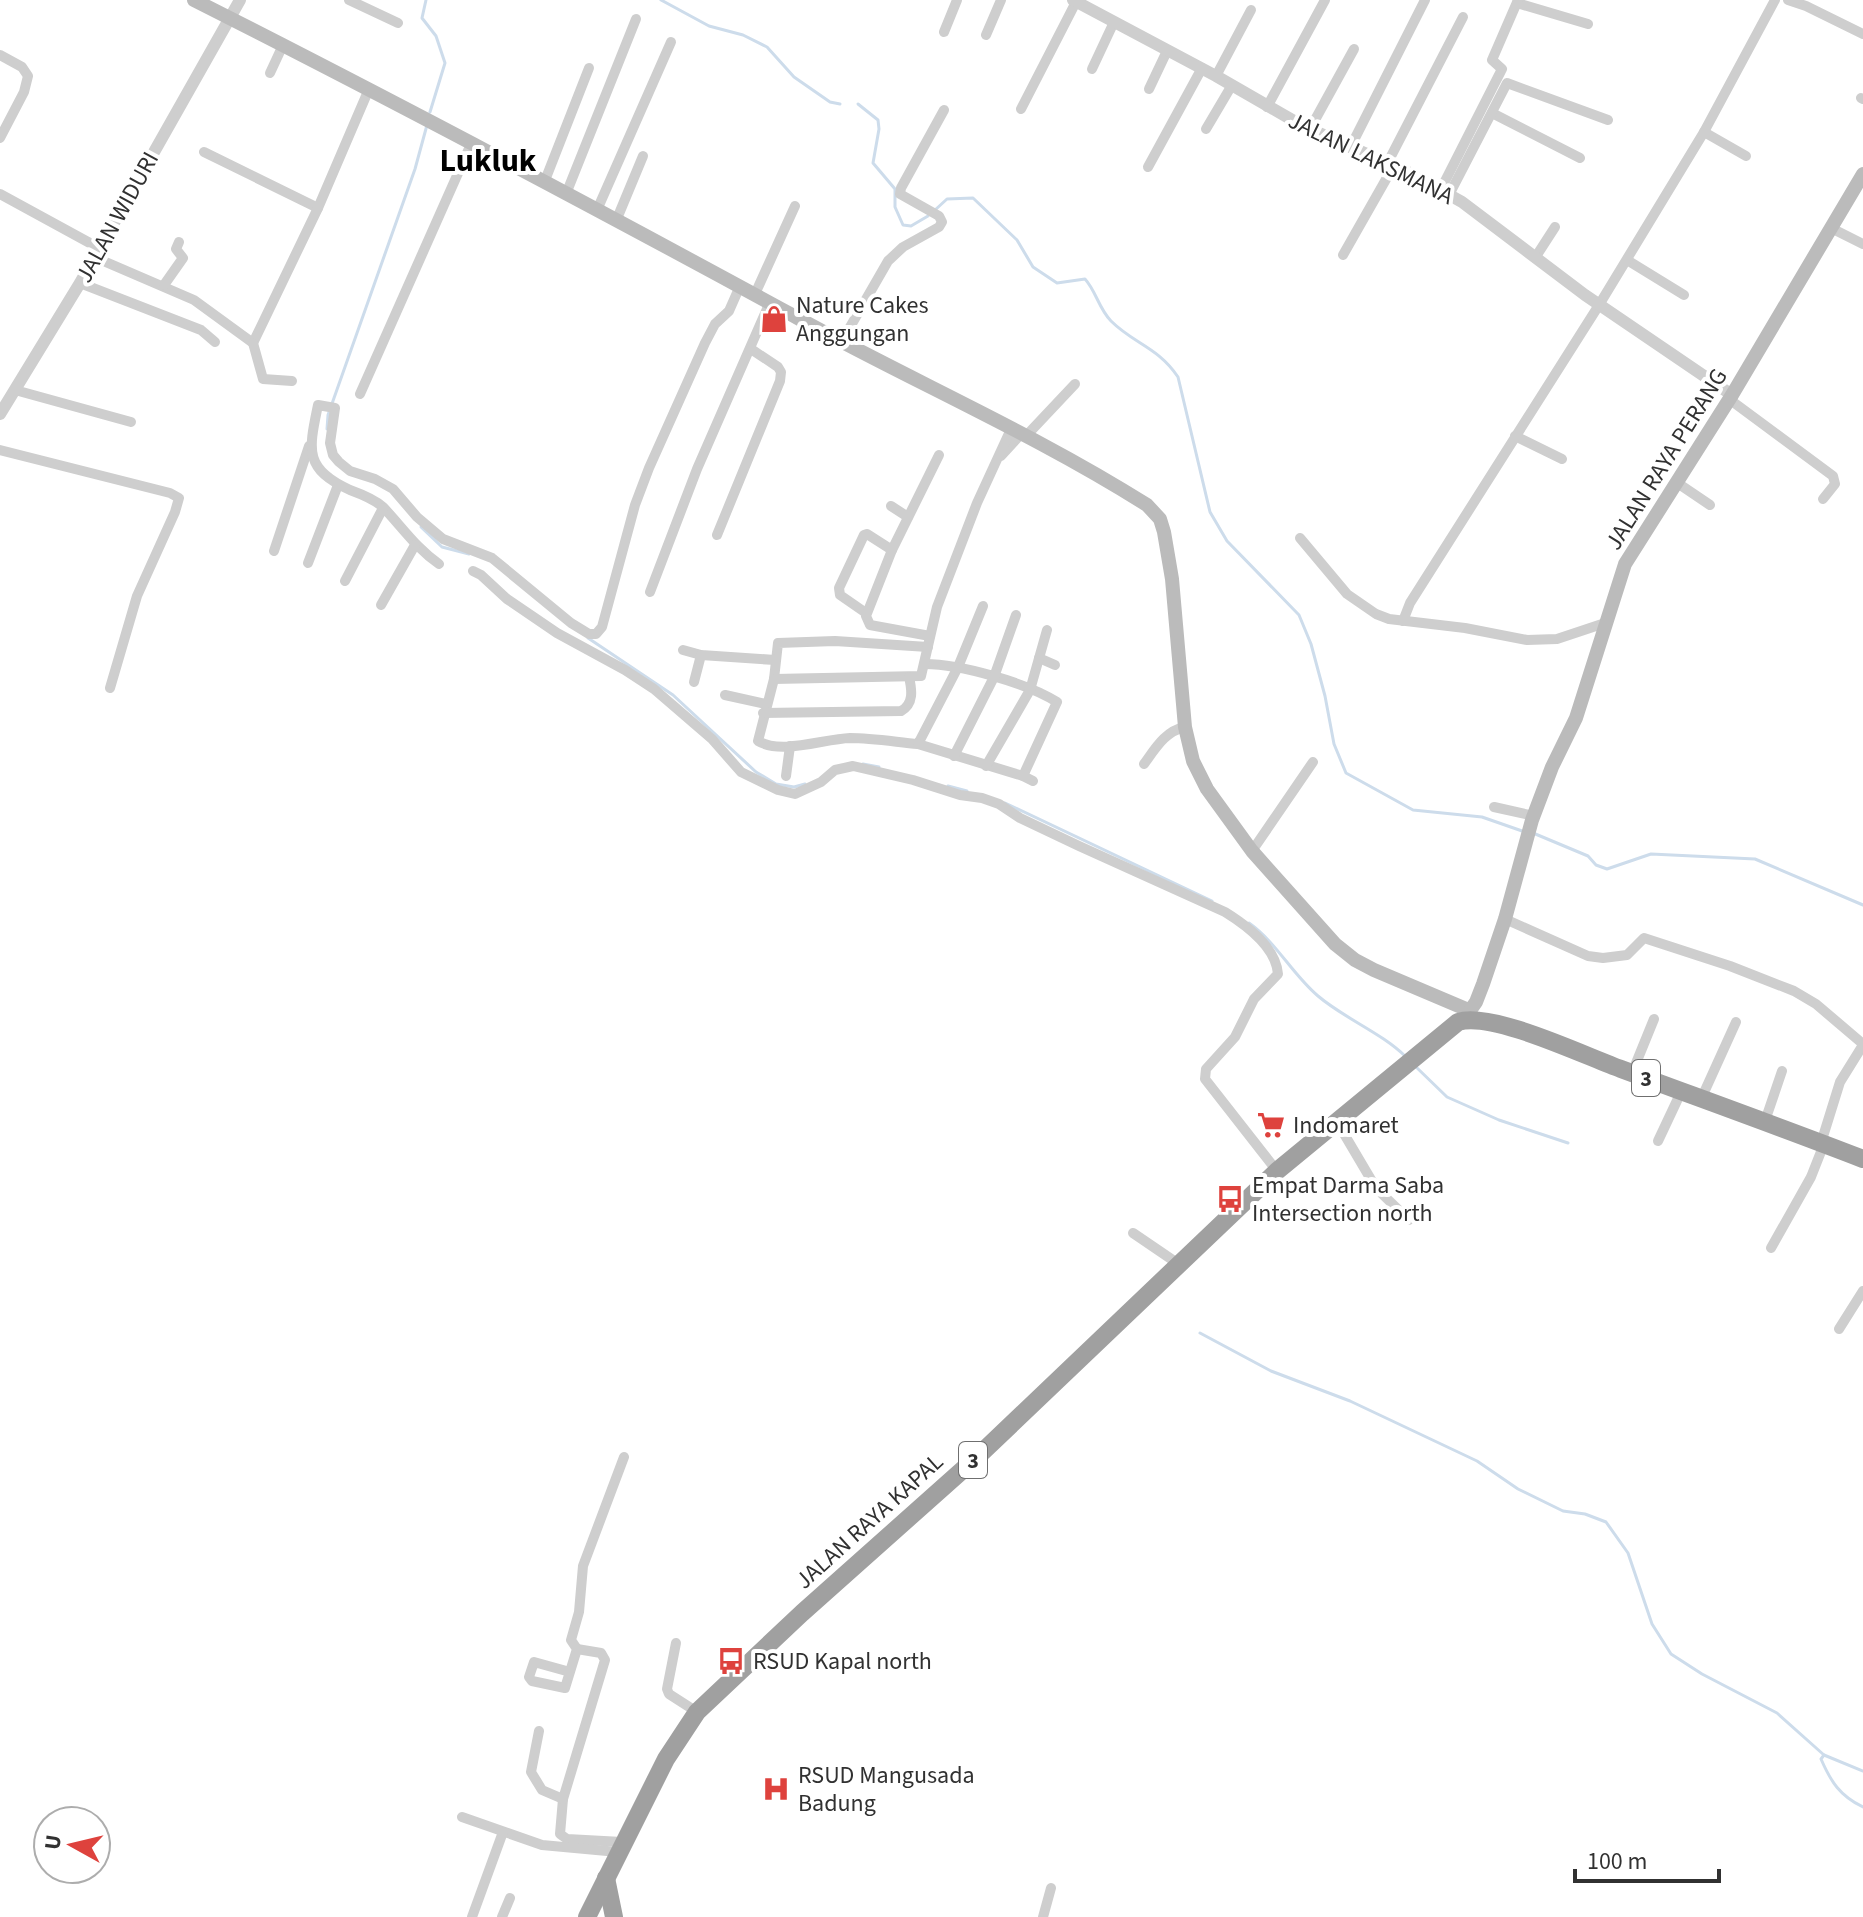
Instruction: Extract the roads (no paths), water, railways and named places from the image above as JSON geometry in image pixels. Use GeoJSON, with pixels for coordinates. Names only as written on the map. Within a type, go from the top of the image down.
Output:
{"type":"FeatureCollection","features":[{"type":"Feature","properties":{"kind":"highway","name":"JALAN RAYA KAPAL"},"geometry":{"type":"LineString","coordinates":[[587,1917],[666,1759],[697,1712],[802,1613],[976,1458],[1277,1171],[1431,1043],[1470,1016]]}},
{"type":"Feature","properties":{"kind":"highway","name":"3"},"geometry":{"type":"LineString","coordinates":[[1470,1016],[1702,1097],[1863,1159]]}},
{"type":"Feature","properties":{"kind":"highway"},"geometry":{"type":"LineString","coordinates":[[606,1878],[614,1917]]}},
{"type":"Feature","properties":{"kind":"main road"},"geometry":{"type":"LineString","coordinates":[[194,0],[426,118],[1019,433],[1147,505],[1160,519],[1172,579],[1185,727],[1199,775],[1231,825],[1324,934],[1355,960],[1470,1016]]}},
{"type":"Feature","properties":{"kind":"main road","name":"JALAN RAYA PERANG"},"geometry":{"type":"LineString","coordinates":[[1470,1016],[1505,919],[1533,818],[1552,767],[1576,718],[1625,564],[1731,397],[1863,174]]}},
{"type":"Feature","properties":{"kind":"street","name":"JALAN WIDURI"},"geometry":{"type":"LineString","coordinates":[[0,414],[80,283],[240,0]]}},
{"type":"Feature","properties":{"kind":"street"},"geometry":{"type":"LineString","coordinates":[[349,0],[398,23]]}},
{"type":"Feature","properties":{"kind":"street"},"geometry":{"type":"LineString","coordinates":[[944,32],[957,0]]}},
{"type":"Feature","properties":{"kind":"street"},"geometry":{"type":"LineString","coordinates":[[986,35],[1001,0]]}},
{"type":"Feature","properties":{"kind":"street"},"geometry":{"type":"LineString","coordinates":[[1021,109],[1076,0]]}},
{"type":"Feature","properties":{"kind":"street","name":"JALAN LAKSMANA"},"geometry":{"type":"LineString","coordinates":[[1076,0],[1267,107],[1390,165],[1471,208],[1599,305],[1731,397]]}},
{"type":"Feature","properties":{"kind":"street"},"geometry":{"type":"LineString","coordinates":[[1267,107],[1325,0]]}},
{"type":"Feature","properties":{"kind":"street"},"geometry":{"type":"LineString","coordinates":[[1350,148],[1425,0]]}},
{"type":"Feature","properties":{"kind":"street"},"geometry":{"type":"LineString","coordinates":[[1403,621],[1410,603],[1599,305],[1704,132],[1775,0]]}},
{"type":"Feature","properties":{"kind":"street"},"geometry":{"type":"LineString","coordinates":[[1788,0],[1863,34]]}},
{"type":"Feature","properties":{"kind":"street"},"geometry":{"type":"LineString","coordinates":[[1445,193],[1502,69],[1492,60],[1518,1],[1588,24]]}},
{"type":"Feature","properties":{"kind":"street"},"geometry":{"type":"LineString","coordinates":[[1216,76],[1251,10]]}},
{"type":"Feature","properties":{"kind":"street"},"geometry":{"type":"LineString","coordinates":[[1343,255],[1463,17]]}},
{"type":"Feature","properties":{"kind":"street"},"geometry":{"type":"LineString","coordinates":[[566,194],[636,19]]}},
{"type":"Feature","properties":{"kind":"street"},"geometry":{"type":"LineString","coordinates":[[1092,69],[1114,22]]}},
{"type":"Feature","properties":{"kind":"street"},"geometry":{"type":"LineString","coordinates":[[597,210],[671,42]]}},
{"type":"Feature","properties":{"kind":"street"},"geometry":{"type":"LineString","coordinates":[[270,73],[283,45]]}},
{"type":"Feature","properties":{"kind":"street"},"geometry":{"type":"LineString","coordinates":[[1310,129],[1354,49]]}},
{"type":"Feature","properties":{"kind":"street"},"geometry":{"type":"LineString","coordinates":[[1149,89],[1167,51]]}},
{"type":"Feature","properties":{"kind":"street"},"geometry":{"type":"LineString","coordinates":[[0,55],[22,67],[28,76],[24,92],[0,138]]}},
{"type":"Feature","properties":{"kind":"street"},"geometry":{"type":"LineString","coordinates":[[544,183],[589,68]]}},
{"type":"Feature","properties":{"kind":"street"},"geometry":{"type":"LineString","coordinates":[[1148,167],[1202,68]]}},
{"type":"Feature","properties":{"kind":"street"},"geometry":{"type":"LineString","coordinates":[[1445,193],[1507,83],[1608,120]]}},
{"type":"Feature","properties":{"kind":"street"},"geometry":{"type":"LineString","coordinates":[[1206,129],[1232,85]]}},
{"type":"Feature","properties":{"kind":"street"},"geometry":{"type":"LineString","coordinates":[[253,343],[318,208],[369,89]]}},
{"type":"Feature","properties":{"kind":"street"},"geometry":{"type":"LineString","coordinates":[[842,341],[888,261],[903,247],[939,227],[942,222],[939,216],[900,194],[944,110]]}},
{"type":"Feature","properties":{"kind":"street"},"geometry":{"type":"LineString","coordinates":[[1492,113],[1580,158]]}},
{"type":"Feature","properties":{"kind":"street"},"geometry":{"type":"LineString","coordinates":[[1704,132],[1746,156]]}},
{"type":"Feature","properties":{"kind":"street"},"geometry":{"type":"LineString","coordinates":[[360,394],[471,144]]}},
{"type":"Feature","properties":{"kind":"street"},"geometry":{"type":"LineString","coordinates":[[204,152],[318,208]]}},
{"type":"Feature","properties":{"kind":"street"},"geometry":{"type":"LineString","coordinates":[[616,221],[643,156]]}},
{"type":"Feature","properties":{"kind":"street"},"geometry":{"type":"LineString","coordinates":[[0,194],[96,253],[204,306],[253,343],[263,379],[292,381]]}},
{"type":"Feature","properties":{"kind":"street"},"geometry":{"type":"LineString","coordinates":[[755,294],[795,206]]}},
{"type":"Feature","properties":{"kind":"street"},"geometry":{"type":"LineString","coordinates":[[1535,258],[1555,227]]}},
{"type":"Feature","properties":{"kind":"street"},"geometry":{"type":"LineString","coordinates":[[1831,228],[1863,244]]}},
{"type":"Feature","properties":{"kind":"street"},"geometry":{"type":"LineString","coordinates":[[164,285],[183,258],[176,249],[179,242]]}},
{"type":"Feature","properties":{"kind":"street"},"geometry":{"type":"LineString","coordinates":[[1627,260],[1684,295]]}},
{"type":"Feature","properties":{"kind":"street"},"geometry":{"type":"LineString","coordinates":[[80,283],[201,330],[215,342]]}},
{"type":"Feature","properties":{"kind":"street"},"geometry":{"type":"LineString","coordinates":[[274,551],[310,441],[318,405],[335,408],[330,443],[335,459],[350,471],[393,489],[417,517],[443,539],[492,558],[584,631],[592,634],[601,629],[622,548],[649,468],[705,343],[715,324],[729,311],[740,286]]}},
{"type":"Feature","properties":{"kind":"street"},"geometry":{"type":"LineString","coordinates":[[650,592],[697,469],[770,302]]}},
{"type":"Feature","properties":{"kind":"street"},"geometry":{"type":"LineString","coordinates":[[717,535],[780,381],[778,367],[751,349]]}},
{"type":"Feature","properties":{"kind":"street"},"geometry":{"type":"LineString","coordinates":[[774,679],[920,677],[937,607],[977,503],[997,461],[1019,433],[1075,384]]}},
{"type":"Feature","properties":{"kind":"street"},"geometry":{"type":"LineString","coordinates":[[15,390],[131,422]]}},
{"type":"Feature","properties":{"kind":"street"},"geometry":{"type":"LineString","coordinates":[[1731,397],[1833,476],[1835,484],[1823,499]]}},
{"type":"Feature","properties":{"kind":"street"},"geometry":{"type":"LineString","coordinates":[[1515,436],[1562,459]]}},
{"type":"Feature","properties":{"kind":"street"},"geometry":{"type":"LineString","coordinates":[[310,441],[315,463],[330,480],[383,508],[415,545],[439,564]]}},
{"type":"Feature","properties":{"kind":"street"},"geometry":{"type":"LineString","coordinates":[[0,450],[170,493],[179,498],[137,596],[110,688]]}},
{"type":"Feature","properties":{"kind":"street"},"geometry":{"type":"LineString","coordinates":[[929,642],[870,625],[866,613],[892,550],[939,455]]}},
{"type":"Feature","properties":{"kind":"street"},"geometry":{"type":"LineString","coordinates":[[1676,482],[1710,505]]}},
{"type":"Feature","properties":{"kind":"street"},"geometry":{"type":"LineString","coordinates":[[308,563],[338,485]]}},
{"type":"Feature","properties":{"kind":"street"},"geometry":{"type":"LineString","coordinates":[[891,506],[908,517]]}},
{"type":"Feature","properties":{"kind":"street"},"geometry":{"type":"LineString","coordinates":[[345,581],[383,508]]}},
{"type":"Feature","properties":{"kind":"street"},"geometry":{"type":"LineString","coordinates":[[866,613],[840,595],[839,588],[864,535],[892,550]]}},
{"type":"Feature","properties":{"kind":"street"},"geometry":{"type":"LineString","coordinates":[[1300,538],[1347,594],[1376,614],[1527,640],[1557,639],[1605,623]]}},
{"type":"Feature","properties":{"kind":"street"},"geometry":{"type":"LineString","coordinates":[[381,605],[415,545]]}},
{"type":"Feature","properties":{"kind":"street"},"geometry":{"type":"LineString","coordinates":[[473,571],[557,633],[654,689],[712,739],[741,772],[778,790],[795,794],[821,782],[835,770],[853,766],[982,798],[1245,924],[1271,955],[1278,974],[1254,999],[1235,1037],[1204,1074],[1277,1171]]}},
{"type":"Feature","properties":{"kind":"street"},"geometry":{"type":"LineString","coordinates":[[533,615],[544,600]]}},
{"type":"Feature","properties":{"kind":"street"},"geometry":{"type":"LineString","coordinates":[[918,744],[958,667],[983,606]]}},
{"type":"Feature","properties":{"kind":"street"},"geometry":{"type":"LineString","coordinates":[[954,756],[994,677],[1016,615]]}},
{"type":"Feature","properties":{"kind":"street"},"geometry":{"type":"LineString","coordinates":[[986,766],[1030,690],[1047,630]]}},
{"type":"Feature","properties":{"kind":"street"},"geometry":{"type":"LineString","coordinates":[[925,664],[958,667],[994,677],[1055,701],[1057,705],[1028,778],[918,744],[851,738],[790,746],[758,741],[774,679],[776,647],[782,641],[929,642]]}},
{"type":"Feature","properties":{"kind":"street"},"geometry":{"type":"LineString","coordinates":[[683,650],[701,655],[775,660]]}},
{"type":"Feature","properties":{"kind":"street"},"geometry":{"type":"LineString","coordinates":[[694,682],[701,655]]}},
{"type":"Feature","properties":{"kind":"street"},"geometry":{"type":"LineString","coordinates":[[1039,658],[1055,665]]}},
{"type":"Feature","properties":{"kind":"street"},"geometry":{"type":"LineString","coordinates":[[725,695],[765,708],[901,711],[911,701],[909,677]]}},
{"type":"Feature","properties":{"kind":"street"},"geometry":{"type":"LineString","coordinates":[[1144,764],[1163,738],[1185,727]]}},
{"type":"Feature","properties":{"kind":"street"},"geometry":{"type":"LineString","coordinates":[[786,776],[790,746]]}},
{"type":"Feature","properties":{"kind":"street"},"geometry":{"type":"LineString","coordinates":[[1252,851],[1313,762]]}},
{"type":"Feature","properties":{"kind":"street"},"geometry":{"type":"LineString","coordinates":[[1494,807],[1533,818]]}},
{"type":"Feature","properties":{"kind":"street"},"geometry":{"type":"LineString","coordinates":[[1505,919],[1588,956],[1627,955],[1644,938],[1730,966],[1794,991],[1816,1004],[1863,1045],[1840,1082],[1811,1177],[1771,1248]]}},
{"type":"Feature","properties":{"kind":"street"},"geometry":{"type":"LineString","coordinates":[[1632,1073],[1654,1019]]}},
{"type":"Feature","properties":{"kind":"street"},"geometry":{"type":"LineString","coordinates":[[1702,1097],[1736,1022]]}},
{"type":"Feature","properties":{"kind":"street"},"geometry":{"type":"LineString","coordinates":[[1765,1121],[1782,1071]]}},
{"type":"Feature","properties":{"kind":"street"},"geometry":{"type":"LineString","coordinates":[[1658,1141],[1682,1090]]}},
{"type":"Feature","properties":{"kind":"street"},"geometry":{"type":"LineString","coordinates":[[1337,1122],[1376,1188],[1409,1220]]}},
{"type":"Feature","properties":{"kind":"street"},"geometry":{"type":"LineString","coordinates":[[1133,1233],[1180,1265]]}},
{"type":"Feature","properties":{"kind":"street"},"geometry":{"type":"LineString","coordinates":[[1839,1329],[1863,1291]]}},
{"type":"Feature","properties":{"kind":"street"},"geometry":{"type":"LineString","coordinates":[[620,1847],[562,1837],[560,1834],[563,1799],[605,1660],[601,1653],[577,1649],[571,1640],[579,1612],[581,1575],[624,1457]]}},
{"type":"Feature","properties":{"kind":"street"},"geometry":{"type":"LineString","coordinates":[[676,1643],[667,1689],[697,1712]]}},
{"type":"Feature","properties":{"kind":"street"},"geometry":{"type":"LineString","coordinates":[[570,1672],[577,1649]]}},
{"type":"Feature","properties":{"kind":"street"},"geometry":{"type":"LineString","coordinates":[[539,1731],[531,1772],[542,1790],[563,1799]]}},
{"type":"Feature","properties":{"kind":"street"},"geometry":{"type":"LineString","coordinates":[[462,1817],[542,1845],[620,1847]]}},
{"type":"Feature","properties":{"kind":"street"},"geometry":{"type":"LineString","coordinates":[[472,1917],[503,1832]]}},
{"type":"Feature","properties":{"kind":"street"},"geometry":{"type":"LineString","coordinates":[[1043,1917],[1051,1888]]}},
{"type":"Feature","properties":{"kind":"street"},"geometry":{"type":"LineString","coordinates":[[502,1917],[510,1898]]}},
{"type":"Feature","properties":{"kind":"waterway"},"geometry":{"type":"LineString","coordinates":[[426,0],[422,18],[436,36],[445,63],[430,112]]}},
{"type":"Feature","properties":{"kind":"waterway"},"geometry":{"type":"LineString","coordinates":[[661,0],[709,26],[743,35],[767,47],[794,77],[830,102],[840,104]]}},
{"type":"Feature","properties":{"kind":"waterway"},"geometry":{"type":"LineString","coordinates":[[858,104],[878,120],[873,163],[895,189],[895,207],[903,225],[911,226],[928,216]]}},
{"type":"Feature","properties":{"kind":"waterway"},"geometry":{"type":"LineString","coordinates":[[327,429],[328,415],[415,169],[427,125]]}},
{"type":"Feature","properties":{"kind":"waterway"},"geometry":{"type":"LineString","coordinates":[[935,210],[947,199],[973,198],[1017,240],[1033,267],[1057,283],[1085,279],[1111,321],[1154,352],[1178,377],[1210,512],[1227,541],[1299,615],[1311,644],[1334,744],[1346,773],[1413,810],[1482,817],[1525,832]]}},
{"type":"Feature","properties":{"kind":"waterway"},"geometry":{"type":"LineString","coordinates":[[421,527],[442,547],[469,554]]}},
{"type":"Feature","properties":{"kind":"waterway"},"geometry":{"type":"LineString","coordinates":[[588,638],[673,695],[756,772],[776,784],[794,787],[805,784]]}},
{"type":"Feature","properties":{"kind":"waterway"},"geometry":{"type":"LineString","coordinates":[[863,764],[879,767]]}},
{"type":"Feature","properties":{"kind":"waterway"},"geometry":{"type":"LineString","coordinates":[[948,786],[967,791]]}},
{"type":"Feature","properties":{"kind":"waterway"},"geometry":{"type":"LineString","coordinates":[[1005,803],[1212,901]]}},
{"type":"Feature","properties":{"kind":"waterway"},"geometry":{"type":"LineString","coordinates":[[1533,833],[1588,856],[1596,865],[1607,869],[1651,854],[1755,859],[1863,905]]}},
{"type":"Feature","properties":{"kind":"waterway"},"geometry":{"type":"LineString","coordinates":[[1249,923],[1318,996],[1406,1057]]}},
{"type":"Feature","properties":{"kind":"waterway"},"geometry":{"type":"LineString","coordinates":[[1414,1065],[1447,1097],[1499,1120],[1568,1143]]}},
{"type":"Feature","properties":{"kind":"waterway"},"geometry":{"type":"LineString","coordinates":[[1200,1333],[1271,1371],[1350,1401],[1477,1461],[1518,1489],[1563,1511],[1585,1514],[1606,1522],[1628,1553],[1652,1624],[1671,1654],[1777,1713],[1824,1755],[1863,1771]]}},
{"type":"Feature","properties":{"kind":"waterway"},"geometry":{"type":"LineString","coordinates":[[1824,1755],[1821,1759],[1837,1788],[1863,1807]]}},
{"type":"Feature","properties":{"kind":"place","name":"Nature Cakes Anggungan"},"geometry":{"type":"Point","coordinates":[774,319]}},
{"type":"Feature","properties":{"kind":"place","name":"Indomaret"},"geometry":{"type":"Point","coordinates":[1271,1125]}},
{"type":"Feature","properties":{"kind":"place","name":"Empat Darma Saba Intersection north"},"geometry":{"type":"Point","coordinates":[1230,1199]}},
{"type":"Feature","properties":{"kind":"place","name":"RSUD Kapal north"},"geometry":{"type":"Point","coordinates":[731,1661]}},
{"type":"Feature","properties":{"kind":"place","name":"RSUD Mangusada Badung"},"geometry":{"type":"Point","coordinates":[776,1789]}},
{"type":"Feature","properties":{"kind":"district","name":"Lukluk"},"geometry":{"type":"Point","coordinates":[488,160]}}]}
